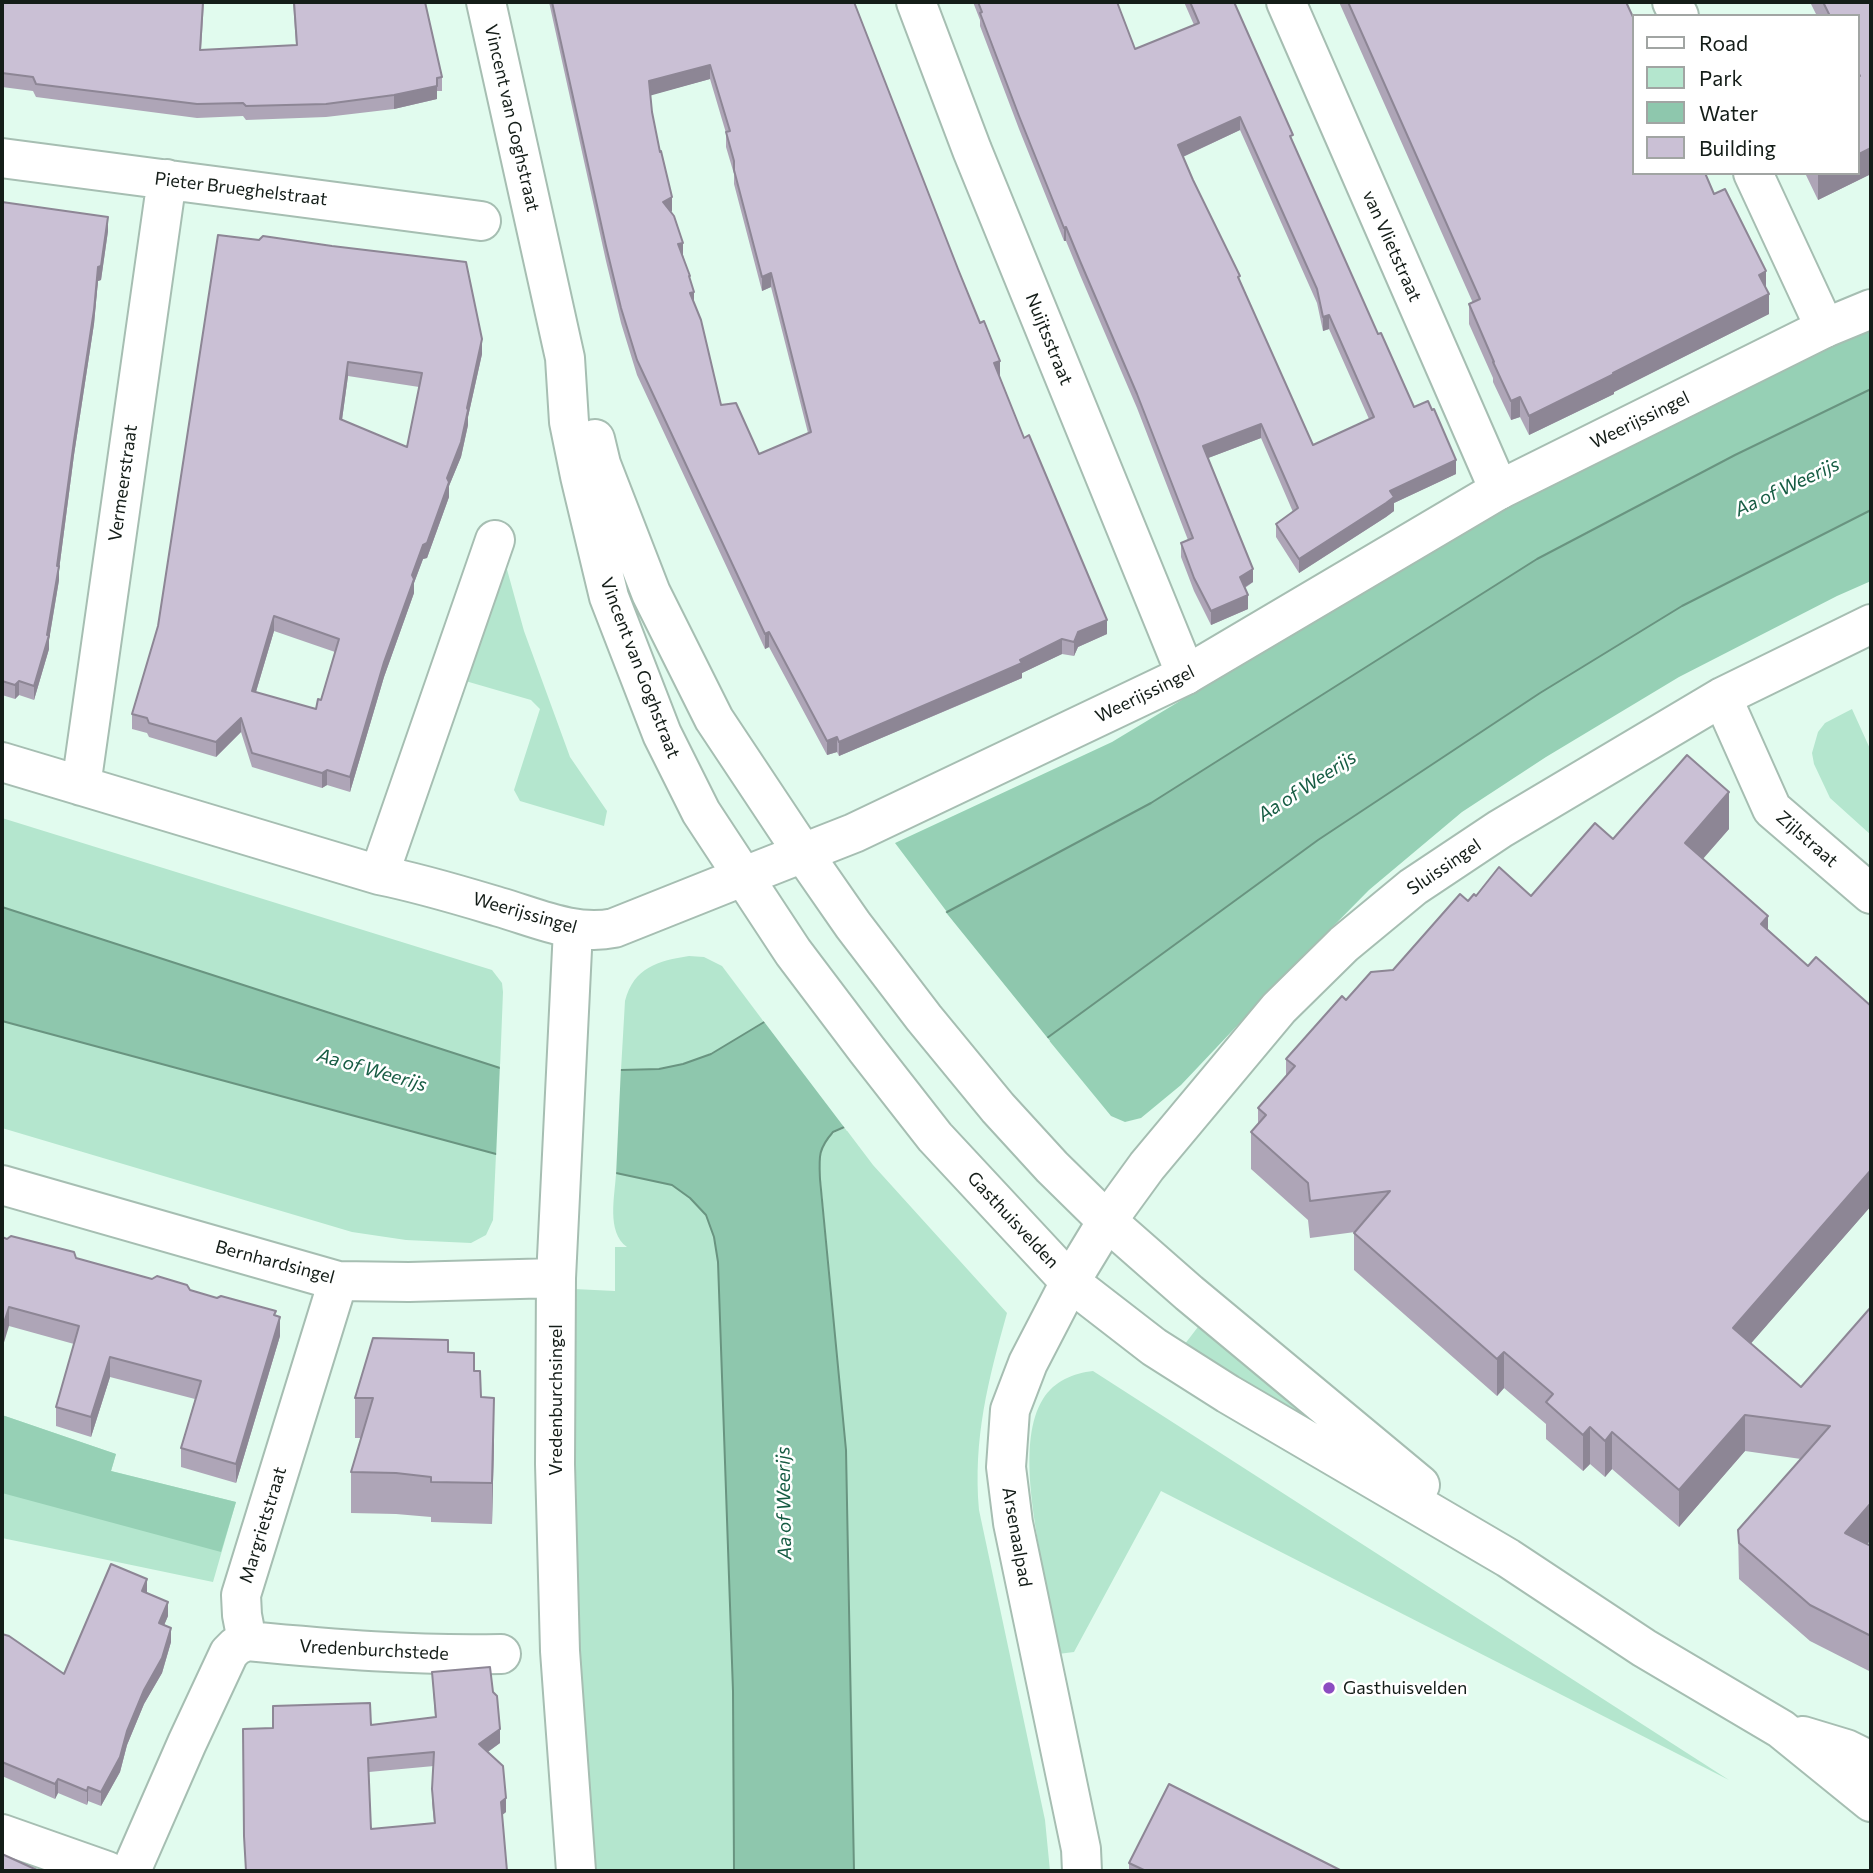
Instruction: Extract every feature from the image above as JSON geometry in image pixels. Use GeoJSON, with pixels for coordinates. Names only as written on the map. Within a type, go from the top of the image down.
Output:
{"type":"FeatureCollection","features":[{"type":"Feature","properties":{"kind":"street","name":"Vincent van Goghstraat"},"geometry":{"type":"LineString","coordinates":[[486,2],[565,358],[569,422],[609,597],[662,734],[701,812],[793,952],[867,1050]]}},
{"type":"Feature","properties":{"kind":"street","name":"Nuijtsstraat"},"geometry":{"type":"LineString","coordinates":[[916,2],[972,150],[1186,675]]}},
{"type":"Feature","properties":{"kind":"street","name":"van Vlietstraat"},"geometry":{"type":"LineString","coordinates":[[1286,2],[1499,490]]}},
{"type":"Feature","properties":{"kind":"street","name":"Pieter Brueghelstraat"},"geometry":{"type":"LineString","coordinates":[[2,158],[481,221]]}},
{"type":"Feature","properties":{"kind":"street"},"geometry":{"type":"LineString","coordinates":[[1754,175],[1825,328]]}},
{"type":"Feature","properties":{"kind":"street","name":"Vermeerstraat"},"geometry":{"type":"LineString","coordinates":[[81,786],[167,179]]}},
{"type":"Feature","properties":{"kind":"street","name":"Weerijssingel"},"geometry":{"type":"LineString","coordinates":[[2,762],[379,875],[420,883],[573,929],[602,931],[854,834],[1186,675],[1499,490],[1825,328],[1871,309]]}},
{"type":"Feature","properties":{"kind":"street","name":"Vincent van Goghstraat"},"geometry":{"type":"LineString","coordinates":[[565,358],[591,420],[601,464],[651,593],[714,719],[852,925],[924,1018]]}},
{"type":"Feature","properties":{"kind":"street"},"geometry":{"type":"LineString","coordinates":[[379,875],[495,540]]}},
{"type":"Feature","properties":{"kind":"street","name":"Sluissingel"},"geometry":{"type":"LineString","coordinates":[[1107,1221],[1147,1166],[1279,1008],[1344,944],[1413,887],[1500,829],[1722,696],[1871,624]]}},
{"type":"Feature","properties":{"kind":"street","name":"Zijlstraat"},"geometry":{"type":"LineString","coordinates":[[1722,696],[1772,809],[1871,894]]}},
{"type":"Feature","properties":{"kind":"street","name":"Vredenburchsingel"},"geometry":{"type":"LineString","coordinates":[[573,929],[557,1261],[555,1464],[560,1651],[576,1871]]}},
{"type":"Feature","properties":{"kind":"street","name":"Gasthuisvelden"},"geometry":{"type":"LineString","coordinates":[[924,1018],[998,1108],[1107,1221],[1189,1293],[1507,1558]]}},
{"type":"Feature","properties":{"kind":"street","name":"Gasthuisvelden"},"geometry":{"type":"LineString","coordinates":[[867,1050],[935,1137],[1070,1282],[1154,1347],[1507,1558],[1644,1648],[1781,1729],[1871,1802]]}},
{"type":"Feature","properties":{"kind":"street","name":"Bernhardsingel"},"geometry":{"type":"LineString","coordinates":[[2,1185],[338,1281],[409,1282],[557,1261]]}},
{"type":"Feature","properties":{"kind":"street","name":"Arsenaalpad"},"geometry":{"type":"LineString","coordinates":[[1082,1871],[1081,1849],[1013,1523],[1006,1467],[1010,1410],[1028,1363],[1070,1282],[1107,1221]]}},
{"type":"Feature","properties":{"kind":"street","name":"Margrietstraat"},"geometry":{"type":"LineString","coordinates":[[247,1641],[241,1595],[338,1281]]}},
{"type":"Feature","properties":{"kind":"street"},"geometry":{"type":"LineString","coordinates":[[131,1871],[229,1653],[247,1641]]}},
{"type":"Feature","properties":{"kind":"street","name":"Vredenburchstede"},"geometry":{"type":"LineString","coordinates":[[247,1641],[344,1650],[453,1655],[501,1654]]}},
{"type":"Feature","properties":{"kind":"street","name":"Gasthuisvelden"},"geometry":{"type":"LineString","coordinates":[[1781,1729],[1846,1749],[1871,1761]]}},
{"type":"Feature","properties":{"kind":"street"},"geometry":{"type":"LineString","coordinates":[[2,1834],[107,1871]]}},
{"type":"Feature","properties":{"kind":"green space"},"geometry":{"type":"Polygon","coordinates":[[[503,555],[524,631],[570,757],[607,811],[604,826],[520,801],[514,790],[540,709],[531,700],[462,680],[503,555]]]}},
{"type":"Feature","properties":{"kind":"green space"},"geometry":{"type":"Polygon","coordinates":[[[1852,709],[1871,751],[1871,835],[1830,798],[1814,764],[1812,753],[1818,732],[1825,723],[1852,709]]]}},
{"type":"Feature","properties":{"kind":"green space"},"geometry":{"type":"Polygon","coordinates":[[[2,818],[492,970],[502,983],[503,992],[500,1068],[2,907],[2,818]]]}},
{"type":"Feature","properties":{"kind":"green space"},"geometry":{"type":"Polygon","coordinates":[[[689,956],[704,957],[722,966],[764,1022],[727,1045],[688,1062],[659,1069],[621,1070],[625,1001],[634,980],[658,963],[689,956]]]}},
{"type":"Feature","properties":{"kind":"green space"},"geometry":{"type":"Polygon","coordinates":[[[2,1021],[496,1154],[493,1220],[486,1235],[471,1243],[406,1240],[352,1232],[2,1128],[2,1021]]]}},
{"type":"Feature","properties":{"kind":"green space"},"geometry":{"type":"Polygon","coordinates":[[[845,1128],[873,1165],[1007,1313],[988,1386],[980,1434],[979,1510],[1045,1820],[1050,1871],[854,1871],[846,1450],[819,1161],[826,1140],[833,1133],[845,1128]]]}},
{"type":"Feature","properties":{"kind":"green space"},"geometry":{"type":"Polygon","coordinates":[[[616,1173],[672,1185],[690,1198],[706,1215],[714,1237],[718,1262],[733,1691],[734,1871],[594,1871],[578,1656],[574,1289],[615,1291],[615,1247],[627,1247],[620,1240],[614,1223],[616,1173]]]}},
{"type":"Feature","properties":{"kind":"green space"},"geometry":{"type":"Polygon","coordinates":[[[1201,1323],[1373,1465],[1181,1349],[1201,1323]]]}},
{"type":"Feature","properties":{"kind":"green space"},"geometry":{"type":"Polygon","coordinates":[[[1093,1371],[1729,1780],[1161,1491],[1074,1652],[1058,1654],[1030,1482],[1031,1436],[1035,1416],[1043,1399],[1053,1387],[1065,1379],[1093,1371]]]}},
{"type":"Feature","properties":{"kind":"green space"},"geometry":{"type":"Polygon","coordinates":[[[2,1415],[116,1454],[111,1471],[236,1502],[213,1582],[2,1538],[2,1415]]]}},
{"type":"Feature","properties":{"kind":"shaded area"},"geometry":{"type":"Polygon","coordinates":[[[1871,318],[1871,389],[1735,455],[1537,559],[1151,803],[947,912],[895,843],[1112,742],[1503,506],[1871,318]]]}},
{"type":"Feature","properties":{"kind":"shaded area"},"geometry":{"type":"Polygon","coordinates":[[[1871,510],[1871,581],[1679,677],[1546,757],[1462,812],[1369,890],[1181,1085],[1141,1118],[1125,1122],[1111,1116],[1047,1038],[1318,840],[1540,693],[1682,606],[1871,510]]]}},
{"type":"Feature","properties":{"kind":"shaded area"},"geometry":{"type":"Polygon","coordinates":[[[2,1415],[116,1454],[111,1471],[236,1502],[221,1552],[2,1493],[2,1415]]]}},
{"type":"Feature","properties":{"kind":"water","name":"Aa of Weerijs"},"geometry":{"type":"Polygon","coordinates":[[[1871,389],[1871,510],[1682,606],[1540,693],[1318,840],[1047,1038],[833,1132],[824,1143],[820,1154],[820,1171],[846,1450],[854,1871],[734,1871],[733,1691],[718,1262],[714,1237],[706,1215],[690,1198],[672,1185],[546,1158],[496,1154],[2,1021],[2,907],[500,1068],[621,1070],[659,1069],[683,1064],[711,1054],[947,912],[1151,803],[1537,559],[1735,455],[1871,389]]]}},
{"type":"Feature","properties":{"kind":"pier"},"geometry":{"type":"Polygon","coordinates":[[[944,910],[1050,1041],[847,1131],[762,1019],[944,910]]]}},
{"type":"Feature","properties":{"kind":"pier"},"geometry":{"type":"Polygon","coordinates":[[[500,1064],[621,1067],[616,1176],[546,1162],[496,1158],[500,1064]]]}},
{"type":"Feature","properties":{"kind":"building"},"geometry":{"type":"Polygon","coordinates":[[[2,2],[203,2],[200,50],[297,45],[294,2],[425,2],[442,77],[437,78],[437,86],[394,95],[326,104],[246,106],[243,103],[197,104],[36,84],[33,77],[2,73],[2,2]]]}},
{"type":"Feature","properties":{"kind":"building"},"geometry":{"type":"Polygon","coordinates":[[[552,2],[854,2],[958,269],[980,323],[984,321],[1000,361],[994,363],[1024,438],[1029,435],[1107,620],[1078,632],[1074,642],[1062,639],[1020,660],[1022,663],[990,677],[839,742],[837,737],[827,741],[769,632],[765,634],[637,360],[606,246],[552,2]],[[710,65],[649,81],[652,112],[672,197],[663,202],[674,216],[683,243],[678,244],[690,276],[694,292],[690,293],[701,320],[721,405],[736,403],[759,454],[811,432],[771,273],[762,277],[734,170],[726,132],[730,131],[710,65]]]}},
{"type":"Feature","properties":{"kind":"building"},"geometry":{"type":"Polygon","coordinates":[[[978,2],[1117,2],[1135,49],[1199,23],[1190,2],[1234,2],[1378,334],[1381,333],[1414,407],[1428,401],[1432,410],[1434,409],[1456,460],[1390,491],[1394,497],[1386,503],[1299,559],[1276,524],[1298,508],[1261,424],[1203,446],[1253,569],[1240,577],[1248,595],[1211,611],[1194,578],[1181,543],[1193,538],[1137,394],[1066,227],[1064,228],[1019,116],[980,13],[982,12],[978,2]],[[1240,117],[1178,145],[1240,276],[1238,277],[1313,445],[1374,417],[1329,315],[1323,317],[1317,289],[1240,117]]]}},
{"type":"Feature","properties":{"kind":"building"},"geometry":{"type":"Polygon","coordinates":[[[1348,2],[1626,2],[1632,15],[1632,175],[1706,175],[1714,194],[1725,189],[1766,271],[1759,275],[1769,294],[1529,416],[1520,397],[1511,401],[1493,362],[1469,304],[1480,299],[1348,2]]]}},
{"type":"Feature","properties":{"kind":"building"},"geometry":{"type":"Polygon","coordinates":[[[1823,2],[1871,2],[1871,148],[1859,154],[1859,14],[1829,14],[1823,2]]]}},
{"type":"Feature","properties":{"kind":"building"},"geometry":{"type":"Polygon","coordinates":[[[2,202],[108,217],[101,266],[98,267],[49,635],[34,686],[19,681],[15,685],[2,681],[2,202]]]}},
{"type":"Feature","properties":{"kind":"building"},"geometry":{"type":"Polygon","coordinates":[[[218,235],[259,240],[263,236],[466,262],[482,339],[461,442],[427,543],[423,545],[412,575],[414,579],[384,662],[350,777],[327,770],[322,773],[252,753],[241,718],[216,742],[149,723],[147,718],[132,714],[158,626],[218,235]],[[348,362],[340,419],[407,447],[422,373],[348,362]],[[274,616],[252,691],[316,709],[339,639],[274,616]]]}},
{"type":"Feature","properties":{"kind":"building"},"geometry":{"type":"Polygon","coordinates":[[[1687,755],[1729,792],[1685,843],[1768,916],[1761,924],[1808,966],[1816,957],[1871,1006],[1871,1170],[1733,1328],[1801,1387],[1871,1307],[1871,1503],[1845,1533],[1871,1546],[1871,1636],[1810,1605],[1739,1543],[1738,1530],[1830,1426],[1745,1415],[1679,1490],[1612,1432],[1605,1441],[1590,1427],[1583,1435],[1546,1402],[1553,1394],[1504,1352],[1497,1359],[1354,1233],[1390,1191],[1310,1201],[1308,1183],[1251,1132],[1266,1115],[1258,1108],[1295,1066],[1286,1059],[1342,996],[1346,1000],[1371,972],[1393,970],[1460,894],[1468,901],[1474,894],[1476,896],[1499,867],[1531,896],[1595,823],[1613,839],[1687,755]]]}},
{"type":"Feature","properties":{"kind":"building"},"geometry":{"type":"Polygon","coordinates":[[[11,1236],[74,1252],[76,1258],[152,1279],[157,1276],[187,1285],[190,1290],[217,1298],[221,1296],[276,1311],[274,1315],[280,1317],[236,1464],[181,1448],[201,1381],[110,1357],[91,1417],[56,1407],[79,1326],[9,1307],[2,1329],[2,1237],[7,1239],[11,1236]]]}},
{"type":"Feature","properties":{"kind":"building"},"geometry":{"type":"Polygon","coordinates":[[[373,1338],[448,1340],[448,1352],[474,1353],[474,1371],[480,1371],[481,1397],[494,1398],[492,1483],[431,1482],[431,1477],[351,1472],[373,1398],[355,1398],[373,1338]]]}},
{"type":"Feature","properties":{"kind":"building"},"geometry":{"type":"Polygon","coordinates":[[[111,1564],[147,1579],[142,1591],[168,1602],[159,1623],[171,1628],[162,1658],[144,1690],[127,1731],[120,1757],[101,1792],[88,1787],[87,1791],[58,1779],[55,1784],[2,1762],[2,1634],[9,1636],[64,1674],[111,1564]]]}},
{"type":"Feature","properties":{"kind":"building"},"geometry":{"type":"Polygon","coordinates":[[[490,1667],[493,1692],[497,1696],[500,1729],[479,1744],[503,1766],[506,1798],[501,1802],[507,1871],[246,1871],[243,1729],[273,1728],[273,1706],[370,1703],[371,1725],[436,1717],[432,1672],[490,1667]],[[434,1752],[368,1758],[371,1829],[435,1823],[432,1789],[434,1752]]]}},
{"type":"Feature","properties":{"kind":"building"},"geometry":{"type":"Polygon","coordinates":[[[1169,1784],[1342,1871],[1146,1871],[1129,1863],[1169,1784]]]}},
{"type":"Feature","properties":{"kind":"building"},"geometry":{"type":"Polygon","coordinates":[[[2,1854],[37,1870],[2,1871],[2,1854]]]}},
{"type":"Feature","properties":{"kind":"place","name":"Gasthuisvelden"},"geometry":{"type":"Point","coordinates":[1329,1688]}}]}
